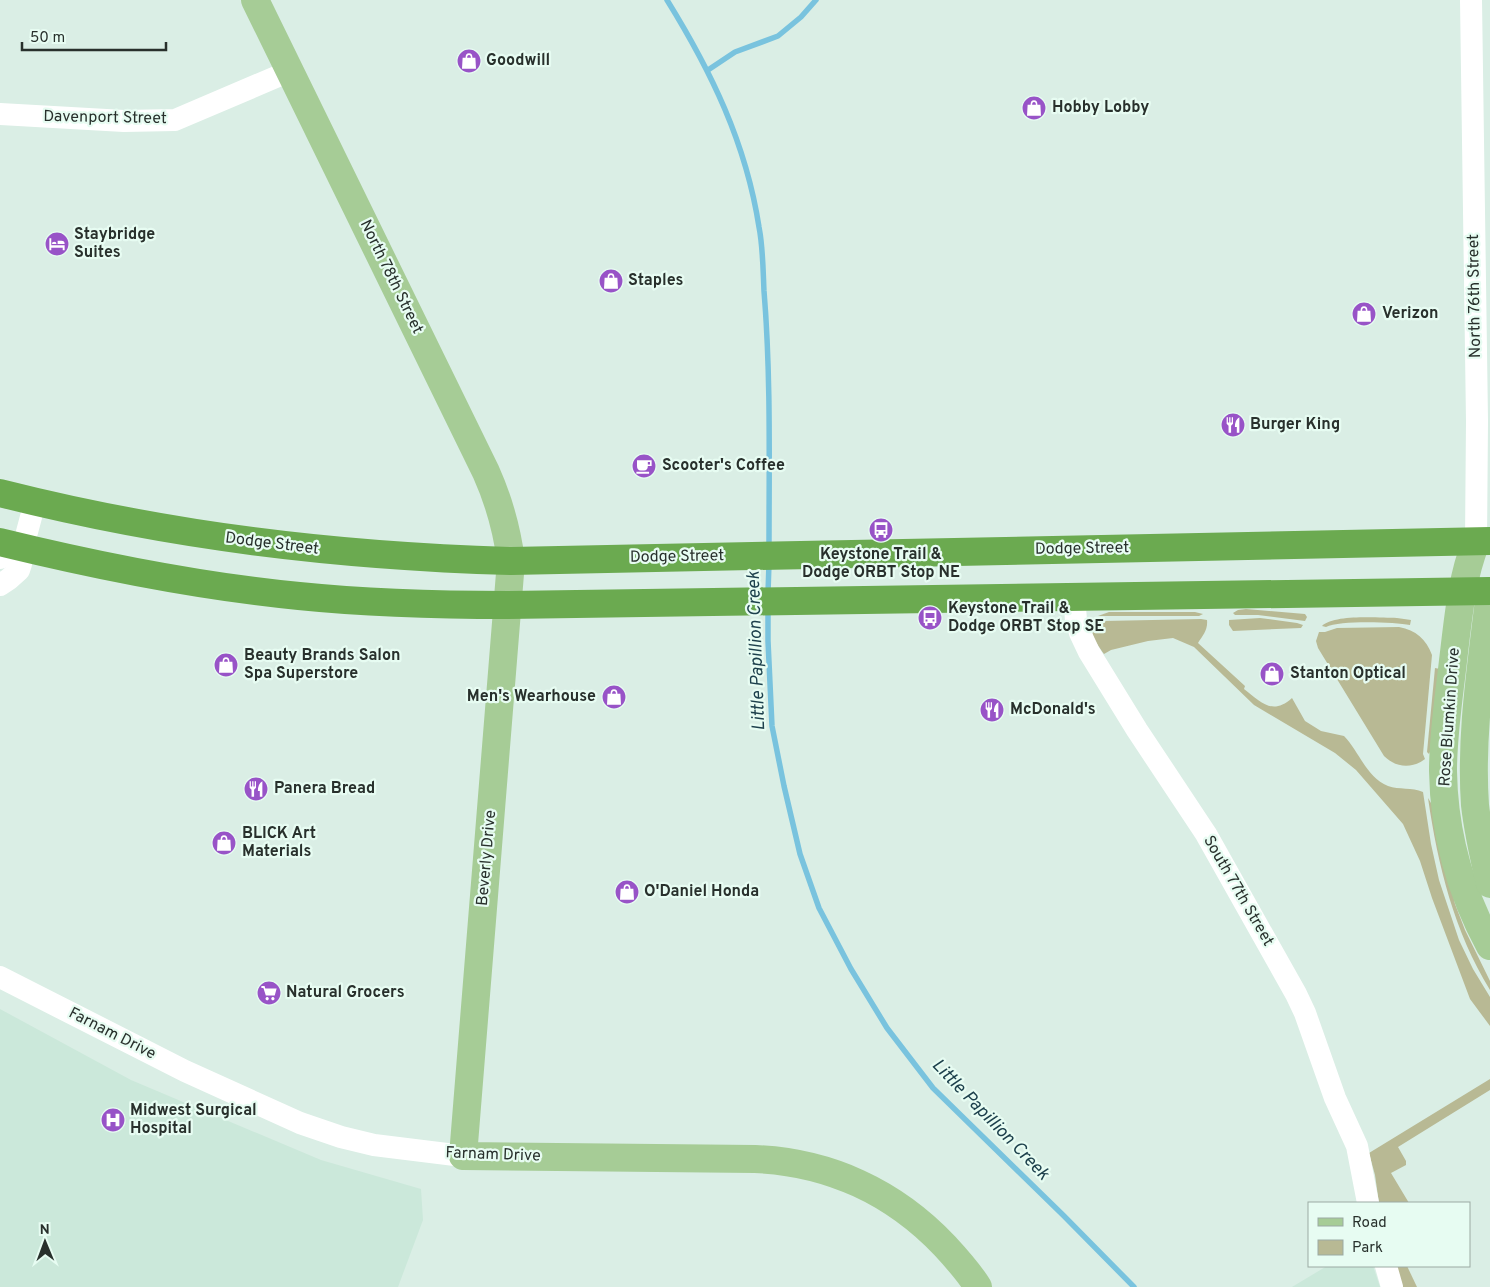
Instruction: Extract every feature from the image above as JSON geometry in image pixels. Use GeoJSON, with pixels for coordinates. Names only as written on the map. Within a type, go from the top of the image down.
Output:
{"type":"FeatureCollection","features":[{"type":"Feature","properties":{"kind":"highway","name":"Dodge Street"},"geometry":{"type":"LineString","coordinates":[[0,493],[138,524],[280,546],[397,557],[511,561],[1483,542]]}},
{"type":"Feature","properties":{"kind":"highway"},"geometry":{"type":"LineString","coordinates":[[8,549],[256,591],[381,603],[508,605],[1490,591]]}},
{"type":"Feature","properties":{"kind":"main road","name":"North 78th Street"},"geometry":{"type":"LineString","coordinates":[[255,0],[486,472],[501,512],[511,561]]}},
{"type":"Feature","properties":{"kind":"main road","name":"North 76th Street"},"geometry":{"type":"LineString","coordinates":[[1483,542],[1484,562],[1490,591]]}},
{"type":"Feature","properties":{"kind":"main road","name":"Rose Blumkin Drive"},"geometry":{"type":"LineString","coordinates":[[1483,542],[1467,566],[1462,591],[1444,752],[1445,800],[1448,826],[1464,890],[1474,917],[1490,946]]}},
{"type":"Feature","properties":{"kind":"main road","name":"Beverly Drive"},"geometry":{"type":"LineString","coordinates":[[463,1156],[511,561]]}},
{"type":"Feature","properties":{"kind":"main road","name":"Rose Blumkin Drive"},"geometry":{"type":"LineString","coordinates":[[1490,591],[1475,732],[1474,789],[1478,824],[1490,884]]}},
{"type":"Feature","properties":{"kind":"main road","name":"Farnam Drive"},"geometry":{"type":"LineString","coordinates":[[463,1156],[755,1159],[775,1160],[830,1171],[867,1186],[902,1208],[930,1230],[960,1262],[978,1287]]}},
{"type":"Feature","properties":{"kind":"street","name":"North 76th Street"},"geometry":{"type":"LineString","coordinates":[[1471,0],[1476,421],[1483,542]]}},
{"type":"Feature","properties":{"kind":"street","name":"Davenport Street"},"geometry":{"type":"LineString","coordinates":[[0,114],[124,121],[175,120],[290,71]]}},
{"type":"Feature","properties":{"kind":"street"},"geometry":{"type":"LineString","coordinates":[[0,585],[19,570],[23,555],[8,549],[35,502]]}},
{"type":"Feature","properties":{"kind":"street","name":"South 77th Street"},"geometry":{"type":"LineString","coordinates":[[1074,596],[1076,620],[1089,652],[1137,730],[1206,834],[1296,994],[1305,1013],[1329,1084],[1357,1146],[1368,1202]]}},
{"type":"Feature","properties":{"kind":"street","name":"Farnam Drive"},"geometry":{"type":"LineString","coordinates":[[0,977],[185,1071],[300,1123],[341,1137],[374,1145],[463,1156]]}},
{"type":"Feature","properties":{"kind":"street"},"geometry":{"type":"LineString","coordinates":[[1386,1267],[1392,1287]]}},
{"type":"Feature","properties":{"kind":"shaded area","name":"Midwest Surgical Hospital"},"geometry":{"type":"Polygon","coordinates":[[[0,1009],[131,1080],[321,1160],[421,1189],[423,1220],[398,1287],[0,1287],[0,1009]]]}},
{"type":"Feature","properties":{"kind":"shaded area"},"geometry":{"type":"Polygon","coordinates":[[[1325,1267],[1373,1267],[1380,1287],[1292,1287],[1325,1267]]]}},
{"type":"Feature","properties":{"kind":"green space"},"geometry":{"type":"Polygon","coordinates":[[[1246,609],[1305,614],[1307,617],[1305,621],[1258,615],[1235,615],[1233,613],[1246,609]]]}},
{"type":"Feature","properties":{"kind":"green space"},"geometry":{"type":"Polygon","coordinates":[[[1109,612],[1195,612],[1203,614],[1199,616],[1098,616],[1109,612]]]}},
{"type":"Feature","properties":{"kind":"green space"},"geometry":{"type":"Polygon","coordinates":[[[1260,618],[1303,625],[1301,628],[1233,631],[1229,625],[1229,620],[1260,618]]]}},
{"type":"Feature","properties":{"kind":"green space"},"geometry":{"type":"Polygon","coordinates":[[[1347,618],[1397,618],[1411,620],[1410,625],[1367,622],[1322,626],[1328,622],[1347,618]]]}},
{"type":"Feature","properties":{"kind":"green space"},"geometry":{"type":"Polygon","coordinates":[[[1207,620],[1207,627],[1198,643],[1245,686],[1244,689],[1267,705],[1278,706],[1292,698],[1305,721],[1321,731],[1344,736],[1368,770],[1380,782],[1392,787],[1423,792],[1439,880],[1459,940],[1473,969],[1490,997],[1490,1026],[1470,999],[1420,861],[1403,824],[1356,770],[1335,753],[1254,705],[1194,647],[1173,638],[1148,641],[1111,650],[1104,654],[1094,639],[1092,631],[1094,623],[1104,621],[1207,620]]]}},
{"type":"Feature","properties":{"kind":"green space"},"geometry":{"type":"Polygon","coordinates":[[[1399,627],[1410,630],[1420,636],[1427,644],[1432,655],[1423,754],[1425,759],[1409,766],[1394,763],[1384,756],[1318,648],[1316,641],[1319,632],[1337,628],[1399,627]]]}},
{"type":"Feature","properties":{"kind":"green space"},"geometry":{"type":"Polygon","coordinates":[[[1435,668],[1440,669],[1433,745],[1429,754],[1427,752],[1435,668]]]}},
{"type":"Feature","properties":{"kind":"green space"},"geometry":{"type":"Polygon","coordinates":[[[1428,798],[1434,808],[1455,904],[1465,930],[1490,981],[1490,990],[1477,968],[1449,897],[1437,848],[1428,798]]]}},
{"type":"Feature","properties":{"kind":"green space"},"geometry":{"type":"Polygon","coordinates":[[[1490,1079],[1490,1090],[1398,1147],[1406,1161],[1406,1165],[1391,1173],[1408,1202],[1379,1202],[1375,1175],[1369,1153],[1490,1079]]]}},
{"type":"Feature","properties":{"kind":"green space"},"geometry":{"type":"Polygon","coordinates":[[[1396,1267],[1407,1267],[1417,1287],[1403,1287],[1396,1267]]]}},
{"type":"Feature","properties":{"kind":"waterway","name":"Little Papillion Creek"},"geometry":{"type":"LineString","coordinates":[[667,0],[698,54],[725,109],[745,166],[759,227],[768,355],[769,548]]}},
{"type":"Feature","properties":{"kind":"waterway"},"geometry":{"type":"LineString","coordinates":[[708,70],[735,52],[778,36],[801,17],[816,0]]}},
{"type":"Feature","properties":{"kind":"waterway","name":"Little Papillion Creek"},"geometry":{"type":"LineString","coordinates":[[768,593],[769,563]]}},
{"type":"Feature","properties":{"kind":"waterway","name":"Little Papillion Creek"},"geometry":{"type":"LineString","coordinates":[[768,608],[772,726],[784,786],[800,854],[819,908],[851,969],[887,1028],[933,1088],[1134,1287]]}},
{"type":"Feature","properties":{"kind":"place","name":"Goodwill"},"geometry":{"type":"Point","coordinates":[469,61]}},
{"type":"Feature","properties":{"kind":"place","name":"Hobby Lobby"},"geometry":{"type":"Point","coordinates":[1034,108]}},
{"type":"Feature","properties":{"kind":"place","name":"Staybridge Suites"},"geometry":{"type":"Point","coordinates":[57,244]}},
{"type":"Feature","properties":{"kind":"place","name":"Staples"},"geometry":{"type":"Point","coordinates":[611,281]}},
{"type":"Feature","properties":{"kind":"place","name":"Verizon"},"geometry":{"type":"Point","coordinates":[1364,314]}},
{"type":"Feature","properties":{"kind":"place","name":"Burger King"},"geometry":{"type":"Point","coordinates":[1233,425]}},
{"type":"Feature","properties":{"kind":"place","name":"Scooter's Coffee"},"geometry":{"type":"Point","coordinates":[644,466]}},
{"type":"Feature","properties":{"kind":"place","name":"Keystone Trail & Dodge ORBT Stop NE"},"geometry":{"type":"Point","coordinates":[881,530]}},
{"type":"Feature","properties":{"kind":"place","name":"Keystone Trail & Dodge ORBT Stop SE"},"geometry":{"type":"Point","coordinates":[930,618]}},
{"type":"Feature","properties":{"kind":"place","name":"Beauty Brands Salon Spa Superstore"},"geometry":{"type":"Point","coordinates":[226,665]}},
{"type":"Feature","properties":{"kind":"place","name":"Stanton Optical"},"geometry":{"type":"Point","coordinates":[1272,674]}},
{"type":"Feature","properties":{"kind":"place","name":"Men's Wearhouse"},"geometry":{"type":"Point","coordinates":[614,697]}},
{"type":"Feature","properties":{"kind":"place","name":"McDonald's"},"geometry":{"type":"Point","coordinates":[992,710]}},
{"type":"Feature","properties":{"kind":"place","name":"Panera Bread"},"geometry":{"type":"Point","coordinates":[256,789]}},
{"type":"Feature","properties":{"kind":"place","name":"BLICK Art Materials"},"geometry":{"type":"Point","coordinates":[224,843]}},
{"type":"Feature","properties":{"kind":"place","name":"O'Daniel Honda"},"geometry":{"type":"Point","coordinates":[627,892]}},
{"type":"Feature","properties":{"kind":"place","name":"Natural Grocers"},"geometry":{"type":"Point","coordinates":[269,993]}},
{"type":"Feature","properties":{"kind":"place","name":"Midwest Surgical Hospital"},"geometry":{"type":"Point","coordinates":[113,1120]}}]}
